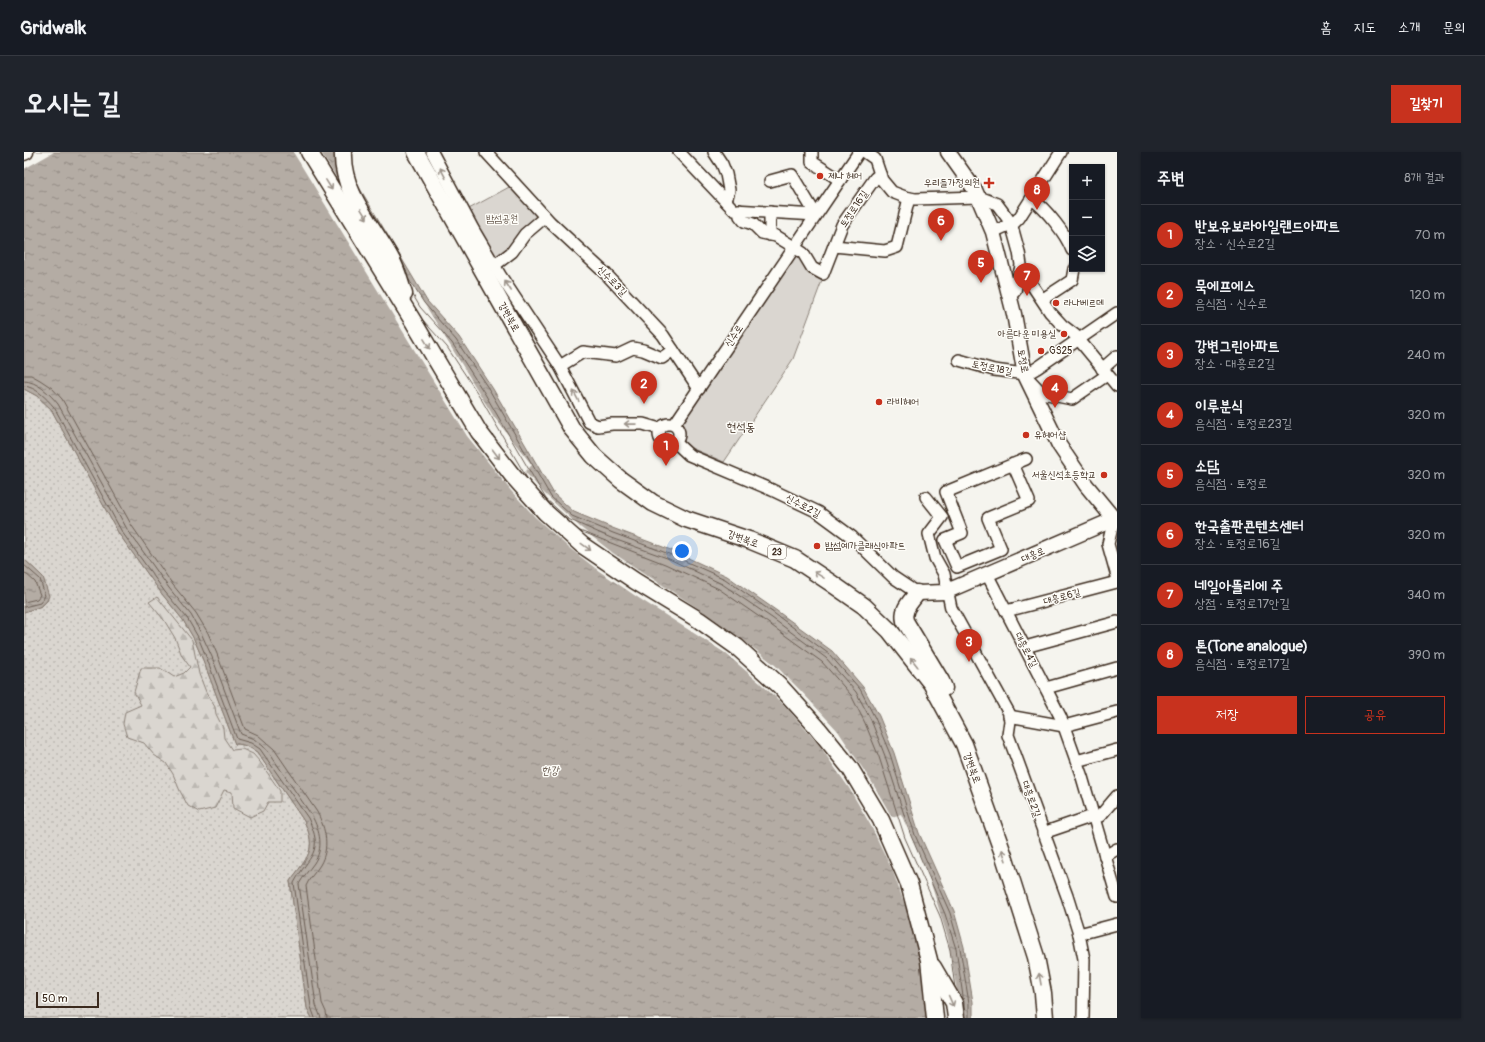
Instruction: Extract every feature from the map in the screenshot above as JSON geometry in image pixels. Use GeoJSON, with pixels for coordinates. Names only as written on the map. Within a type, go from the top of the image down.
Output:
{"type":"FeatureCollection","features":[{"type":"Feature","properties":{"kind":"highway"},"geometry":{"type":"LineString","coordinates":[[309,152],[479,432],[512,475],[545,512],[582,545],[635,581],[699,620],[737,648],[779,685],[816,726],[850,768],[880,820],[909,884],[929,960],[936,1018]]}},
{"type":"Feature","properties":{"kind":"highway"},"geometry":{"type":"LineString","coordinates":[[343,152],[346,179],[359,207],[393,261],[413,321]]}},
{"type":"Feature","properties":{"kind":"highway","name":"강변북로"},"geometry":{"type":"LineString","coordinates":[[416,152],[572,429],[594,456],[620,480],[653,503],[686,519],[749,540],[795,559],[831,582],[864,606],[890,631],[931,683],[951,718],[967,752],[1004,856],[1036,957],[1043,993],[1045,1018]]}},
{"type":"Feature","properties":{"kind":"highway"},"geometry":{"type":"LineString","coordinates":[[917,593],[903,615],[905,621],[941,681],[950,702],[951,718]]}},
{"type":"Feature","properties":{"kind":"highway"},"geometry":{"type":"LineString","coordinates":[[929,960],[954,1003],[956,1018]]}},
{"type":"Feature","properties":{"kind":"main road","name":"토정로"},"geometry":{"type":"LineString","coordinates":[[948,152],[975,190],[993,232],[1010,296],[1025,375],[1059,445],[1086,485],[1116,519]]}},
{"type":"Feature","properties":{"kind":"main road","name":"대흥로"},"geometry":{"type":"LineString","coordinates":[[917,593],[948,590],[1116,519]]}},
{"type":"Feature","properties":{"kind":"street"},"geometry":{"type":"LineString","coordinates":[[432,152],[495,265],[560,366],[589,422],[598,426],[612,424],[642,424],[660,429],[668,424],[674,425],[680,434],[675,442],[669,444],[663,441],[660,436],[660,429]]}},
{"type":"Feature","properties":{"kind":"street","name":"신수로3길"},"geometry":{"type":"LineString","coordinates":[[486,152],[545,217],[606,274],[663,335],[699,389]]}},
{"type":"Feature","properties":{"kind":"street"},"geometry":{"type":"LineString","coordinates":[[679,152],[734,210],[816,215]]}},
{"type":"Feature","properties":{"kind":"street"},"geometry":{"type":"LineString","coordinates":[[714,152],[722,164],[726,174],[729,190],[726,202]]}},
{"type":"Feature","properties":{"kind":"street"},"geometry":{"type":"LineString","coordinates":[[812,152],[812,162],[840,180]]}},
{"type":"Feature","properties":{"kind":"street","name":"신수로"},"geometry":{"type":"LineString","coordinates":[[674,425],[859,152]]}},
{"type":"Feature","properties":{"kind":"street"},"geometry":{"type":"LineString","coordinates":[[865,152],[875,159],[882,180],[892,192],[909,198],[979,198],[996,204],[1011,223],[1019,252],[1021,266],[1020,271],[1015,291],[1010,296]]}},
{"type":"Feature","properties":{"kind":"street"},"geometry":{"type":"LineString","coordinates":[[993,232],[1019,218],[1061,152]]}},
{"type":"Feature","properties":{"kind":"street","name":"토정로16길"},"geometry":{"type":"LineString","coordinates":[[794,247],[803,253],[812,268],[823,274],[842,224],[875,178],[880,174]]}},
{"type":"Feature","properties":{"kind":"street"},"geometry":{"type":"LineString","coordinates":[[770,181],[792,175],[816,215]]}},
{"type":"Feature","properties":{"kind":"street"},"geometry":{"type":"LineString","coordinates":[[834,246],[885,251],[897,247],[909,198]]}},
{"type":"Feature","properties":{"kind":"street"},"geometry":{"type":"LineString","coordinates":[[1032,199],[1037,202],[1058,226],[1069,245]]}},
{"type":"Feature","properties":{"kind":"street"},"geometry":{"type":"LineString","coordinates":[[739,210],[740,216],[744,221],[753,224],[762,233],[776,236],[794,247]]}},
{"type":"Feature","properties":{"kind":"street"},"geometry":{"type":"LineString","coordinates":[[770,212],[770,235]]}},
{"type":"Feature","properties":{"kind":"street"},"geometry":{"type":"LineString","coordinates":[[495,265],[512,252],[525,234],[545,217]]}},
{"type":"Feature","properties":{"kind":"street"},"geometry":{"type":"LineString","coordinates":[[1020,271],[1024,273],[1050,312],[1062,325],[1075,335],[1078,341],[1117,386]]}},
{"type":"Feature","properties":{"kind":"street"},"geometry":{"type":"LineString","coordinates":[[1043,300],[1072,280],[1073,272]]}},
{"type":"Feature","properties":{"kind":"street"},"geometry":{"type":"LineString","coordinates":[[1117,313],[1078,341],[1025,375],[1042,393],[1072,399],[1105,372],[1117,356]]}},
{"type":"Feature","properties":{"kind":"street"},"geometry":{"type":"LineString","coordinates":[[560,366],[582,352],[616,356],[633,348],[643,350],[662,358],[673,350]]}},
{"type":"Feature","properties":{"kind":"street","name":"토정로18길"},"geometry":{"type":"LineString","coordinates":[[959,360],[994,370],[1025,375]]}},
{"type":"Feature","properties":{"kind":"street","name":"신수로2길"},"geometry":{"type":"LineString","coordinates":[[675,442],[689,455],[772,490],[818,512],[852,537],[893,577],[917,593]]}},
{"type":"Feature","properties":{"kind":"street"},"geometry":{"type":"LineString","coordinates":[[1013,464],[1029,501],[988,518],[1001,549],[956,567],[945,540],[962,533],[946,492],[1013,464],[1026,459]]}},
{"type":"Feature","properties":{"kind":"street"},"geometry":{"type":"LineString","coordinates":[[926,497],[942,518],[929,534],[935,558],[944,574],[948,590]]}},
{"type":"Feature","properties":{"kind":"street"},"geometry":{"type":"LineString","coordinates":[[1116,519],[1108,544],[1117,576]]}},
{"type":"Feature","properties":{"kind":"street","name":"대흥로4길"},"geometry":{"type":"LineString","coordinates":[[988,574],[1064,726],[1117,897]]}},
{"type":"Feature","properties":{"kind":"street","name":"대흥로6길"},"geometry":{"type":"LineString","coordinates":[[1006,611],[1117,582]]}},
{"type":"Feature","properties":{"kind":"street","name":"대흥로2길"},"geometry":{"type":"LineString","coordinates":[[948,590],[951,608],[1009,713],[1008,735],[1067,896],[1079,934],[1084,959],[1083,1018]]}},
{"type":"Feature","properties":{"kind":"street"},"geometry":{"type":"LineString","coordinates":[[1025,647],[1117,622]]}},
{"type":"Feature","properties":{"kind":"street"},"geometry":{"type":"LineString","coordinates":[[1046,688],[1117,668]]}},
{"type":"Feature","properties":{"kind":"street"},"geometry":{"type":"LineString","coordinates":[[1009,716],[1064,726],[1117,712]]}},
{"type":"Feature","properties":{"kind":"street"},"geometry":{"type":"LineString","coordinates":[[1076,761],[1117,750]]}},
{"type":"Feature","properties":{"kind":"street"},"geometry":{"type":"LineString","coordinates":[[1043,833],[1093,816],[1100,816],[1117,796]]}},
{"type":"Feature","properties":{"kind":"street"},"geometry":{"type":"LineString","coordinates":[[1105,856],[1117,848]]}},
{"type":"Feature","properties":{"kind":"street"},"geometry":{"type":"LineString","coordinates":[[1079,934],[1117,924]]}},
{"type":"Feature","properties":{"kind":"green space","name":"밤섬공원"},"geometry":{"type":"Polygon","coordinates":[[[511,186],[540,216],[495,260],[467,210],[511,186]]]}},
{"type":"Feature","properties":{"kind":"green space"},"geometry":{"type":"Polygon","coordinates":[[[795,254],[806,267],[823,278],[793,359],[724,462],[691,448],[674,433],[795,254]]]}},
{"type":"Feature","properties":{"kind":"green space"},"geometry":{"type":"Polygon","coordinates":[[[24,389],[37,396],[51,409],[119,534],[162,594],[183,620],[194,639],[203,660],[235,744],[246,746],[257,752],[304,821],[310,839],[309,853],[306,860],[290,881],[307,1008],[312,1018],[24,1018],[24,612],[42,606],[48,600],[43,577],[24,559],[24,389]]]}},
{"type":"Feature","properties":{"kind":"green space"},"geometry":{"type":"Polygon","coordinates":[[[157,597],[192,640],[199,674],[206,692],[215,707],[216,714],[223,728],[224,738],[232,750],[242,749],[253,754],[260,762],[280,791],[280,802],[268,802],[263,811],[250,817],[233,808],[232,792],[224,790],[215,808],[199,812],[188,806],[173,774],[166,763],[154,755],[144,743],[127,737],[123,724],[125,712],[141,705],[134,692],[141,668],[160,668],[174,677],[184,673],[190,667],[182,656],[175,638],[164,620],[149,602],[157,597]]]}},
{"type":"Feature","properties":{"kind":"water","name":"한강"},"geometry":{"type":"Polygon","coordinates":[[[24,152],[338,152],[427,301],[459,337],[493,389],[554,494],[574,512],[671,550],[727,576],[832,651],[863,687],[879,716],[894,753],[919,833],[954,911],[964,947],[973,1002],[973,1018],[312,1018],[307,1008],[290,881],[306,860],[309,853],[310,839],[304,821],[257,752],[246,746],[235,744],[203,660],[194,639],[183,620],[162,594],[119,534],[51,409],[37,396],[24,389],[24,152]]]}},
{"type":"Feature","properties":{"kind":"water"},"geometry":{"type":"Polygon","coordinates":[[[24,559],[43,577],[49,596],[42,605],[24,612],[24,559]]]}},
{"type":"Feature","properties":{"kind":"pier"},"geometry":{"type":"Polygon","coordinates":[[[24,152],[54,152],[24,169],[24,152]]]}},
{"type":"Feature","properties":{"kind":"pier"},"geometry":{"type":"Polygon","coordinates":[[[293,152],[321,152],[389,264],[397,259],[494,417],[532,465],[525,472],[545,494],[580,527],[613,553],[707,614],[775,665],[838,731],[873,784],[892,817],[901,814],[928,874],[948,938],[959,1003],[951,1018],[927,1018],[927,1001],[919,957],[907,911],[893,872],[871,826],[849,788],[819,745],[785,706],[725,653],[599,571],[568,547],[535,517],[512,492],[467,436],[293,152]]]}},
{"type":"Feature","properties":{"kind":"place","name":"제나 헤어"},"geometry":{"type":"Point","coordinates":[820,176]}},
{"type":"Feature","properties":{"kind":"place","name":"우리들가정의원"},"geometry":{"type":"Point","coordinates":[989,183]}},
{"type":"Feature","properties":{"kind":"place","name":"톤(Tone analogue)"},"geometry":{"type":"Point","coordinates":[1037,210]}},
{"type":"Feature","properties":{"kind":"place","name":"한국출판콘텐츠센터"},"geometry":{"type":"Point","coordinates":[941,241]}},
{"type":"Feature","properties":{"kind":"place","name":"소담"},"geometry":{"type":"Point","coordinates":[981,283]}},
{"type":"Feature","properties":{"kind":"place","name":"네일아뜰리에 주"},"geometry":{"type":"Point","coordinates":[1027,296]}},
{"type":"Feature","properties":{"kind":"place","name":"라나베르데"},"geometry":{"type":"Point","coordinates":[1056,303]}},
{"type":"Feature","properties":{"kind":"place","name":"아름다운 미용실"},"geometry":{"type":"Point","coordinates":[1064,334]}},
{"type":"Feature","properties":{"kind":"place","name":"GS25"},"geometry":{"type":"Point","coordinates":[1041,351]}},
{"type":"Feature","properties":{"kind":"place","name":"라비헤어"},"geometry":{"type":"Point","coordinates":[879,402]}},
{"type":"Feature","properties":{"kind":"place","name":"묵에프에스"},"geometry":{"type":"Point","coordinates":[644,404]}},
{"type":"Feature","properties":{"kind":"place","name":"이루분식"},"geometry":{"type":"Point","coordinates":[1055,408]}},
{"type":"Feature","properties":{"kind":"place","name":"유헤어샵"},"geometry":{"type":"Point","coordinates":[1026,435]}},
{"type":"Feature","properties":{"kind":"place","name":"반보유보라아일랜드아파트"},"geometry":{"type":"Point","coordinates":[666,466]}},
{"type":"Feature","properties":{"kind":"place","name":"서울신석초등학교"},"geometry":{"type":"Point","coordinates":[1104,475]}},
{"type":"Feature","properties":{"kind":"place","name":"밤섬예가클래식아파트"},"geometry":{"type":"Point","coordinates":[817,546]}},
{"type":"Feature","properties":{"kind":"place","name":"강변그린아파트"},"geometry":{"type":"Point","coordinates":[969,662]}},
{"type":"Feature","properties":{"kind":"district","name":"현석동"},"geometry":{"type":"Point","coordinates":[741,427]}}]}
